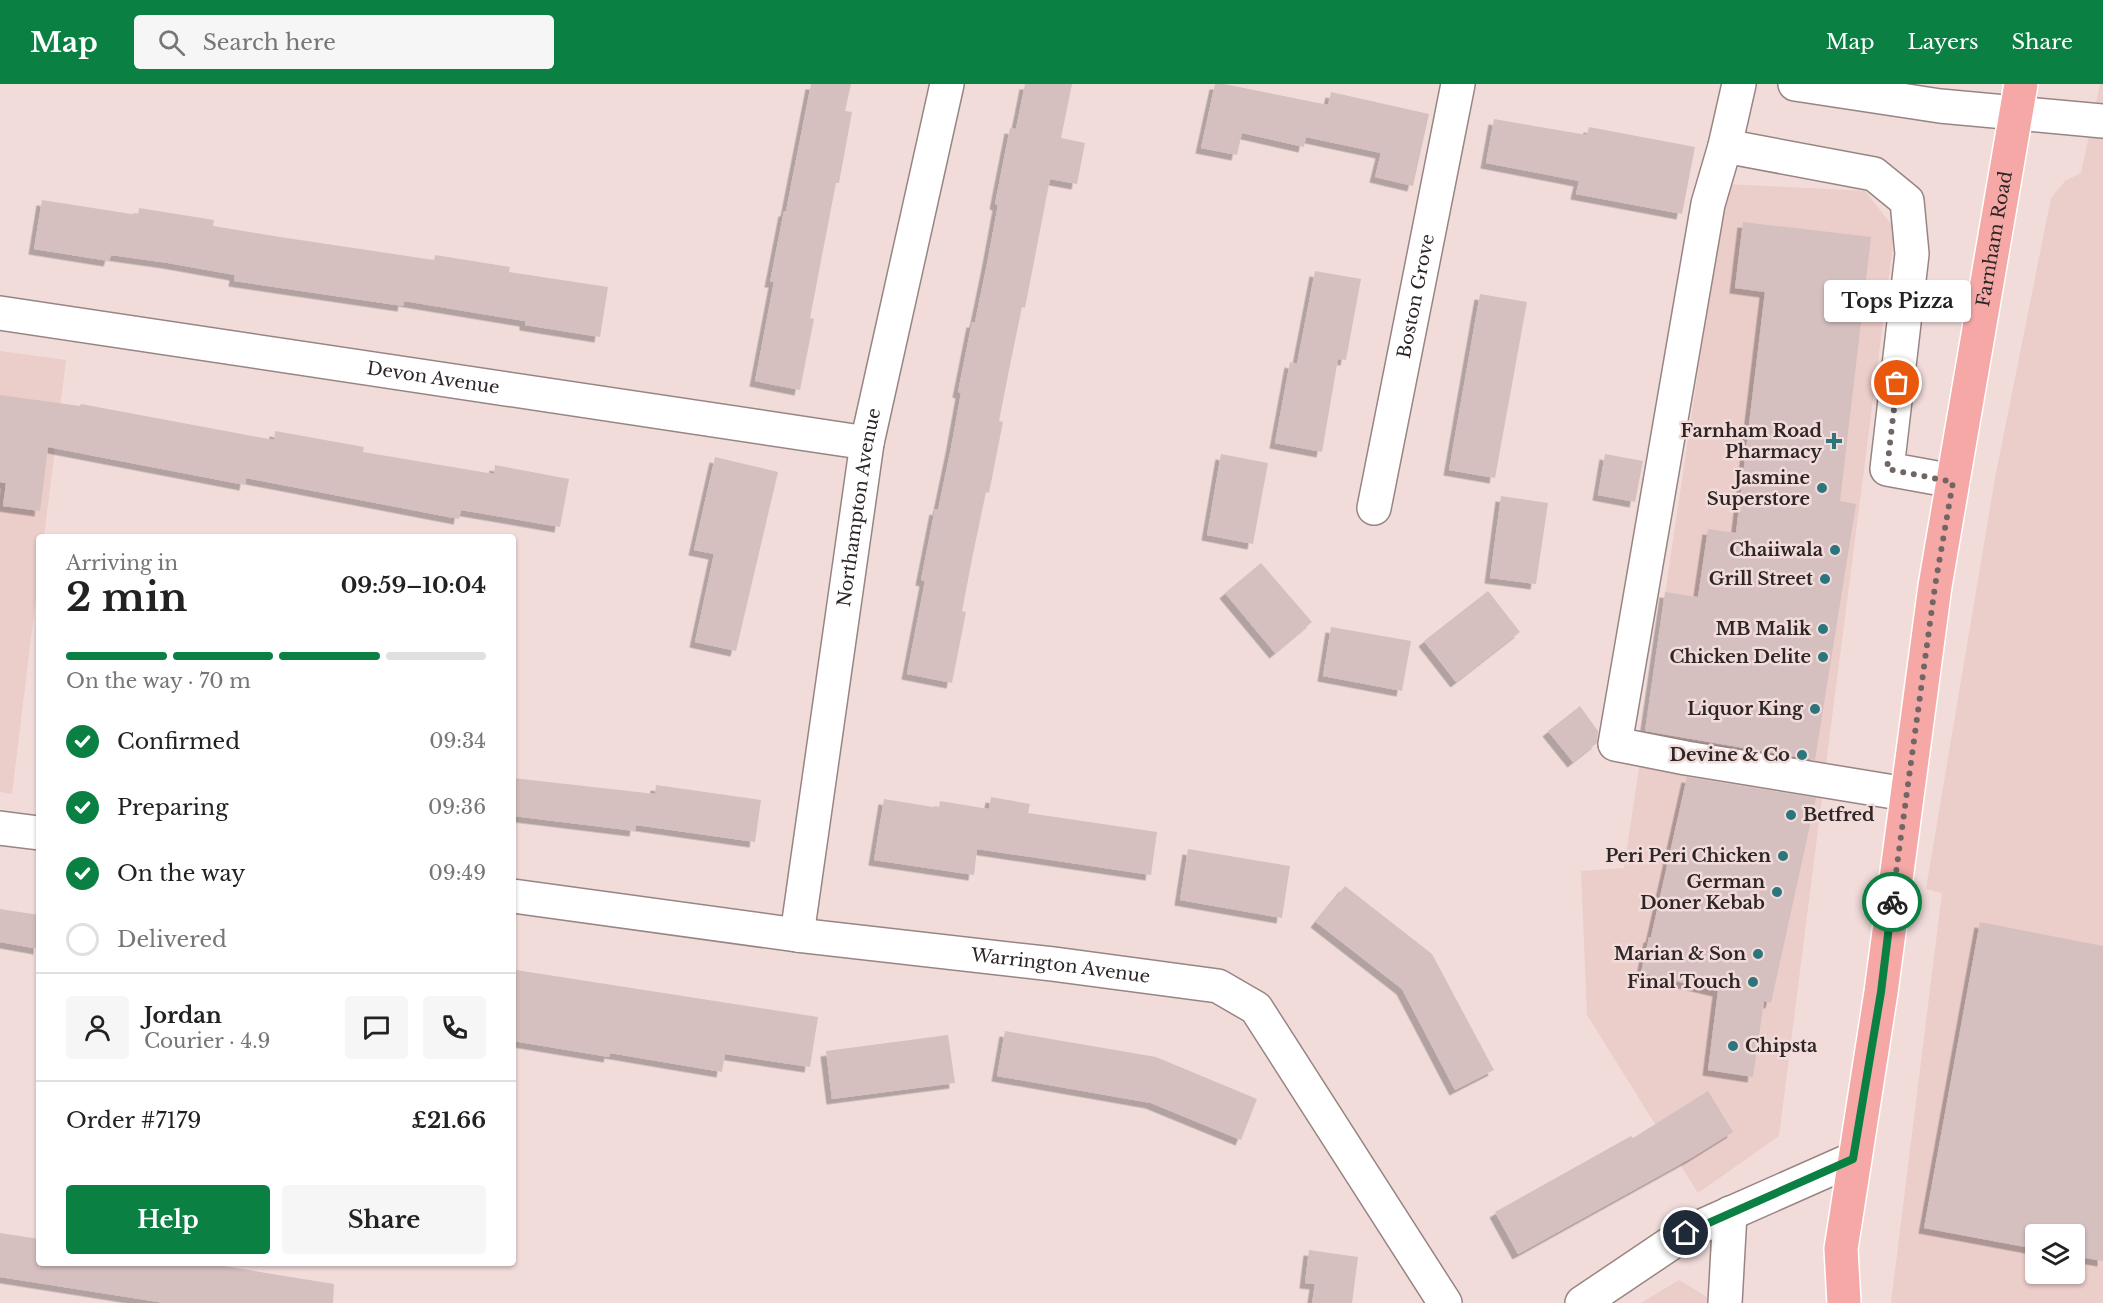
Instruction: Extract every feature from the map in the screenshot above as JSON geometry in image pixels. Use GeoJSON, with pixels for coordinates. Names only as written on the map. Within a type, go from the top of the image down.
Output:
{"type":"FeatureCollection","features":[{"type":"Feature","properties":{"kind":"main road","name":"Farnham Road"},"geometry":{"type":"LineString","coordinates":[[1820,1303],[1840,1249],[1881,992],[1935,586],[2019,99]]}},
{"type":"Feature","properties":{"kind":"main road","name":"Farnham Road"},"geometry":{"type":"LineString","coordinates":[[1840,1249],[1844,1303]]}},
{"type":"Feature","properties":{"kind":"street","name":"Northampton Avenue"},"geometry":{"type":"LineString","coordinates":[[797,935],[867,443],[946,84]]}},
{"type":"Feature","properties":{"kind":"street","name":"Boston Grove"},"geometry":{"type":"LineString","coordinates":[[1374,508],[1458,84]]}},
{"type":"Feature","properties":{"kind":"street"},"geometry":{"type":"LineString","coordinates":[[1739,84],[1725,146],[1708,204],[1615,744],[1906,794]]}},
{"type":"Feature","properties":{"kind":"street"},"geometry":{"type":"LineString","coordinates":[[1795,84],[1940,106],[2019,99],[2103,121]]}},
{"type":"Feature","properties":{"kind":"street"},"geometry":{"type":"LineString","coordinates":[[1725,146],[1874,174],[1907,201],[1912,254],[1887,469],[1953,482]]}},
{"type":"Feature","properties":{"kind":"street","name":"Devon Avenue"},"geometry":{"type":"LineString","coordinates":[[0,313],[867,443]]}},
{"type":"Feature","properties":{"kind":"street"},"geometry":{"type":"LineString","coordinates":[[0,828],[36,833]]}},
{"type":"Feature","properties":{"kind":"street","name":"Warrington Avenue"},"geometry":{"type":"LineString","coordinates":[[516,896],[797,935],[1053,964],[1218,986],[1256,1008],[1445,1303]]}},
{"type":"Feature","properties":{"kind":"street"},"geometry":{"type":"LineString","coordinates":[[1582,1303],[1686,1233],[1853,1159]]}},
{"type":"Feature","properties":{"kind":"street"},"geometry":{"type":"LineString","coordinates":[[1725,1303],[1730,1213]]}},
{"type":"Feature","properties":{"kind":"shaded area"},"geometry":{"type":"Polygon","coordinates":[[[2100,84],[2103,84],[2103,1303],[1891,1303],[1942,893],[1926,889],[1995,478],[2051,198],[2065,181],[2081,173],[2100,84]]]}},
{"type":"Feature","properties":{"kind":"shaded area"},"geometry":{"type":"Polygon","coordinates":[[[1726,184],[1865,191],[1895,229],[1825,772],[1643,742],[1726,184]]]}},
{"type":"Feature","properties":{"kind":"shaded area"},"geometry":{"type":"Polygon","coordinates":[[[0,351],[66,360],[44,534],[36,534],[36,597],[12,794],[0,792],[0,351]]]}},
{"type":"Feature","properties":{"kind":"shaded area"},"geometry":{"type":"Polygon","coordinates":[[[1640,762],[1823,790],[1779,1136],[1698,1193],[1587,1015],[1581,871],[1624,868],[1640,762]]]}},
{"type":"Feature","properties":{"kind":"shaded area"},"geometry":{"type":"Polygon","coordinates":[[[1679,1280],[1717,1303],[1641,1303],[1679,1280]]]}},
{"type":"Feature","properties":{"kind":"building"},"geometry":{"type":"Polygon","coordinates":[[[811,84],[851,84],[845,111],[852,112],[810,318],[814,319],[800,390],[755,381],[774,282],[770,282],[811,84]]]}},
{"type":"Feature","properties":{"kind":"building"},"geometry":{"type":"Polygon","coordinates":[[[1025,84],[1072,84],[1061,138],[1085,143],[1077,184],[1050,179],[1025,308],[1022,307],[999,421],[1003,422],[989,493],[986,492],[973,554],[962,611],[966,612],[952,683],[907,674],[925,581],[921,580],[935,509],[938,510],[951,448],[961,393],[958,392],[972,322],[975,322],[987,264],[998,205],[995,204],[1010,128],[1016,129],[1025,84]]]}},
{"type":"Feature","properties":{"kind":"building"},"geometry":{"type":"Polygon","coordinates":[[[1215,84],[1328,105],[1331,92],[1429,114],[1413,186],[1375,177],[1381,153],[1306,137],[1304,147],[1242,133],[1237,155],[1201,148],[1215,84]]]}},
{"type":"Feature","properties":{"kind":"building"},"geometry":{"type":"Polygon","coordinates":[[[1494,119],[1587,135],[1589,127],[1695,147],[1682,214],[1576,194],[1579,181],[1486,163],[1494,119]]]}},
{"type":"Feature","properties":{"kind":"building"},"geometry":{"type":"Polygon","coordinates":[[[42,200],[138,215],[139,208],[214,220],[213,226],[434,260],[435,255],[510,267],[509,272],[608,287],[600,337],[525,325],[525,321],[404,301],[403,306],[234,281],[235,275],[168,263],[111,255],[109,261],[34,249],[42,200]]]}},
{"type":"Feature","properties":{"kind":"building"},"geometry":{"type":"Polygon","coordinates":[[[1743,222],[1871,237],[1840,501],[1856,504],[1815,760],[1645,731],[1665,592],[1698,597],[1708,529],[1736,533],[1765,292],[1735,288],[1743,222]]]}},
{"type":"Feature","properties":{"kind":"building"},"geometry":{"type":"Polygon","coordinates":[[[1315,271],[1361,279],[1346,360],[1338,359],[1322,452],[1275,443],[1290,362],[1297,364],[1315,271]]]}},
{"type":"Feature","properties":{"kind":"building"},"geometry":{"type":"Polygon","coordinates":[[[1480,294],[1527,302],[1495,478],[1449,470],[1480,294]]]}},
{"type":"Feature","properties":{"kind":"building"},"geometry":{"type":"Polygon","coordinates":[[[0,395],[80,406],[81,404],[274,440],[275,431],[364,447],[363,452],[494,474],[495,465],[569,479],[560,527],[461,510],[459,519],[246,478],[245,485],[48,447],[40,511],[3,506],[6,483],[0,482],[0,395]]]}},
{"type":"Feature","properties":{"kind":"building"},"geometry":{"type":"Polygon","coordinates":[[[1221,454],[1268,463],[1253,544],[1207,535],[1221,454]]]}},
{"type":"Feature","properties":{"kind":"building"},"geometry":{"type":"Polygon","coordinates":[[[1605,454],[1643,461],[1635,502],[1598,495],[1605,454]]]}},
{"type":"Feature","properties":{"kind":"building"},"geometry":{"type":"Polygon","coordinates":[[[715,457],[778,472],[736,651],[695,642],[714,554],[694,550],[715,457]]]}},
{"type":"Feature","properties":{"kind":"building"},"geometry":{"type":"Polygon","coordinates":[[[1501,496],[1548,503],[1536,584],[1490,578],[1501,496]]]}},
{"type":"Feature","properties":{"kind":"building"},"geometry":{"type":"Polygon","coordinates":[[[1261,563],[1312,622],[1275,653],[1225,593],[1261,563]]]}},
{"type":"Feature","properties":{"kind":"building"},"geometry":{"type":"Polygon","coordinates":[[[1488,591],[1520,632],[1456,682],[1424,641],[1488,591]]]}},
{"type":"Feature","properties":{"kind":"building"},"geometry":{"type":"Polygon","coordinates":[[[1331,627],[1411,641],[1402,691],[1323,676],[1331,627]]]}},
{"type":"Feature","properties":{"kind":"building"},"geometry":{"type":"Polygon","coordinates":[[[1580,706],[1598,731],[1597,743],[1573,762],[1548,731],[1580,706]]]}},
{"type":"Feature","properties":{"kind":"building"},"geometry":{"type":"Polygon","coordinates":[[[1687,777],[1816,798],[1771,1003],[1764,1001],[1753,1077],[1708,1070],[1718,991],[1641,973],[1687,777]]]}},
{"type":"Feature","properties":{"kind":"building"},"geometry":{"type":"Polygon","coordinates":[[[516,778],[655,794],[656,785],[761,800],[755,842],[636,825],[635,831],[516,816],[516,778]]]}},
{"type":"Feature","properties":{"kind":"building"},"geometry":{"type":"Polygon","coordinates":[[[991,797],[1030,804],[1028,813],[1157,832],[1151,875],[977,849],[974,875],[874,860],[884,799],[939,808],[940,801],[989,809],[991,797]]]}},
{"type":"Feature","properties":{"kind":"building"},"geometry":{"type":"Polygon","coordinates":[[[1188,849],[1290,866],[1282,918],[1180,900],[1188,849]]]}},
{"type":"Feature","properties":{"kind":"building"},"geometry":{"type":"Polygon","coordinates":[[[1345,886],[1432,954],[1494,1070],[1455,1090],[1402,989],[1316,922],[1345,886]]]}},
{"type":"Feature","properties":{"kind":"building"},"geometry":{"type":"Polygon","coordinates":[[[0,909],[36,915],[36,948],[0,942],[0,909]]]}},
{"type":"Feature","properties":{"kind":"building"},"geometry":{"type":"Polygon","coordinates":[[[1980,922],[2103,946],[2103,1261],[2085,1258],[2085,1224],[2025,1224],[2025,1247],[1924,1228],[1980,922]]]}},
{"type":"Feature","properties":{"kind":"building"},"geometry":{"type":"Polygon","coordinates":[[[516,970],[818,1017],[810,1067],[725,1054],[722,1072],[610,1053],[609,1057],[516,1042],[516,970]]]}},
{"type":"Feature","properties":{"kind":"building"},"geometry":{"type":"Polygon","coordinates":[[[1005,1031],[1156,1057],[1257,1099],[1241,1140],[1151,1103],[997,1076],[1005,1031]]]}},
{"type":"Feature","properties":{"kind":"building"},"geometry":{"type":"Polygon","coordinates":[[[948,1035],[955,1083],[832,1099],[826,1051],[948,1035]]]}},
{"type":"Feature","properties":{"kind":"building"},"geometry":{"type":"Polygon","coordinates":[[[1708,1091],[1733,1132],[1693,1157],[1518,1254],[1495,1212],[1631,1136],[1633,1138],[1708,1091]]]}},
{"type":"Feature","properties":{"kind":"building"},"geometry":{"type":"Polygon","coordinates":[[[0,1233],[36,1239],[36,1266],[39,1266],[39,1272],[40,1266],[224,1266],[334,1284],[333,1303],[165,1303],[0,1277],[0,1233]]]}},
{"type":"Feature","properties":{"kind":"building"},"geometry":{"type":"Polygon","coordinates":[[[1309,1250],[1358,1257],[1352,1303],[1312,1303],[1315,1284],[1305,1283],[1309,1250]]]}},
{"type":"Feature","properties":{"kind":"way so far"},"geometry":{"type":"LineString","coordinates":[[1892,902],[1935,586],[1953,482],[1887,469],[1897,383]]}},
{"type":"Feature","properties":{"kind":"place","name":"Tops Pizza"},"geometry":{"type":"Point","coordinates":[1897,383]}},
{"type":"Feature","properties":{"kind":"place","name":"Farnham Road Pharmacy"},"geometry":{"type":"Point","coordinates":[1834,441]}},
{"type":"Feature","properties":{"kind":"place","name":"Jasmine Superstore"},"geometry":{"type":"Point","coordinates":[1822,488]}},
{"type":"Feature","properties":{"kind":"place","name":"Chaiiwala"},"geometry":{"type":"Point","coordinates":[1835,550]}},
{"type":"Feature","properties":{"kind":"place","name":"Grill Street"},"geometry":{"type":"Point","coordinates":[1825,579]}},
{"type":"Feature","properties":{"kind":"place","name":"MB Malik"},"geometry":{"type":"Point","coordinates":[1823,629]}},
{"type":"Feature","properties":{"kind":"place","name":"Chicken Delite"},"geometry":{"type":"Point","coordinates":[1823,657]}},
{"type":"Feature","properties":{"kind":"place","name":"Liquor King"},"geometry":{"type":"Point","coordinates":[1815,709]}},
{"type":"Feature","properties":{"kind":"place","name":"Devine & Co"},"geometry":{"type":"Point","coordinates":[1802,755]}},
{"type":"Feature","properties":{"kind":"place","name":"Betfred"},"geometry":{"type":"Point","coordinates":[1791,815]}},
{"type":"Feature","properties":{"kind":"place","name":"Peri Peri Chicken"},"geometry":{"type":"Point","coordinates":[1783,856]}},
{"type":"Feature","properties":{"kind":"place","name":"German Doner Kebab"},"geometry":{"type":"Point","coordinates":[1777,892]}},
{"type":"Feature","properties":{"kind":"place","name":"Marian & Son"},"geometry":{"type":"Point","coordinates":[1758,954]}},
{"type":"Feature","properties":{"kind":"place","name":"Final Touch"},"geometry":{"type":"Point","coordinates":[1753,982]}},
{"type":"Feature","properties":{"kind":"place","name":"Chipsta"},"geometry":{"type":"Point","coordinates":[1733,1046]}},
{"type":"Feature","properties":{"kind":"route"},"geometry":{"type":"LineString","coordinates":[[1686,1233],[1853,1159],[1881,992],[1892,902]]}}]}
